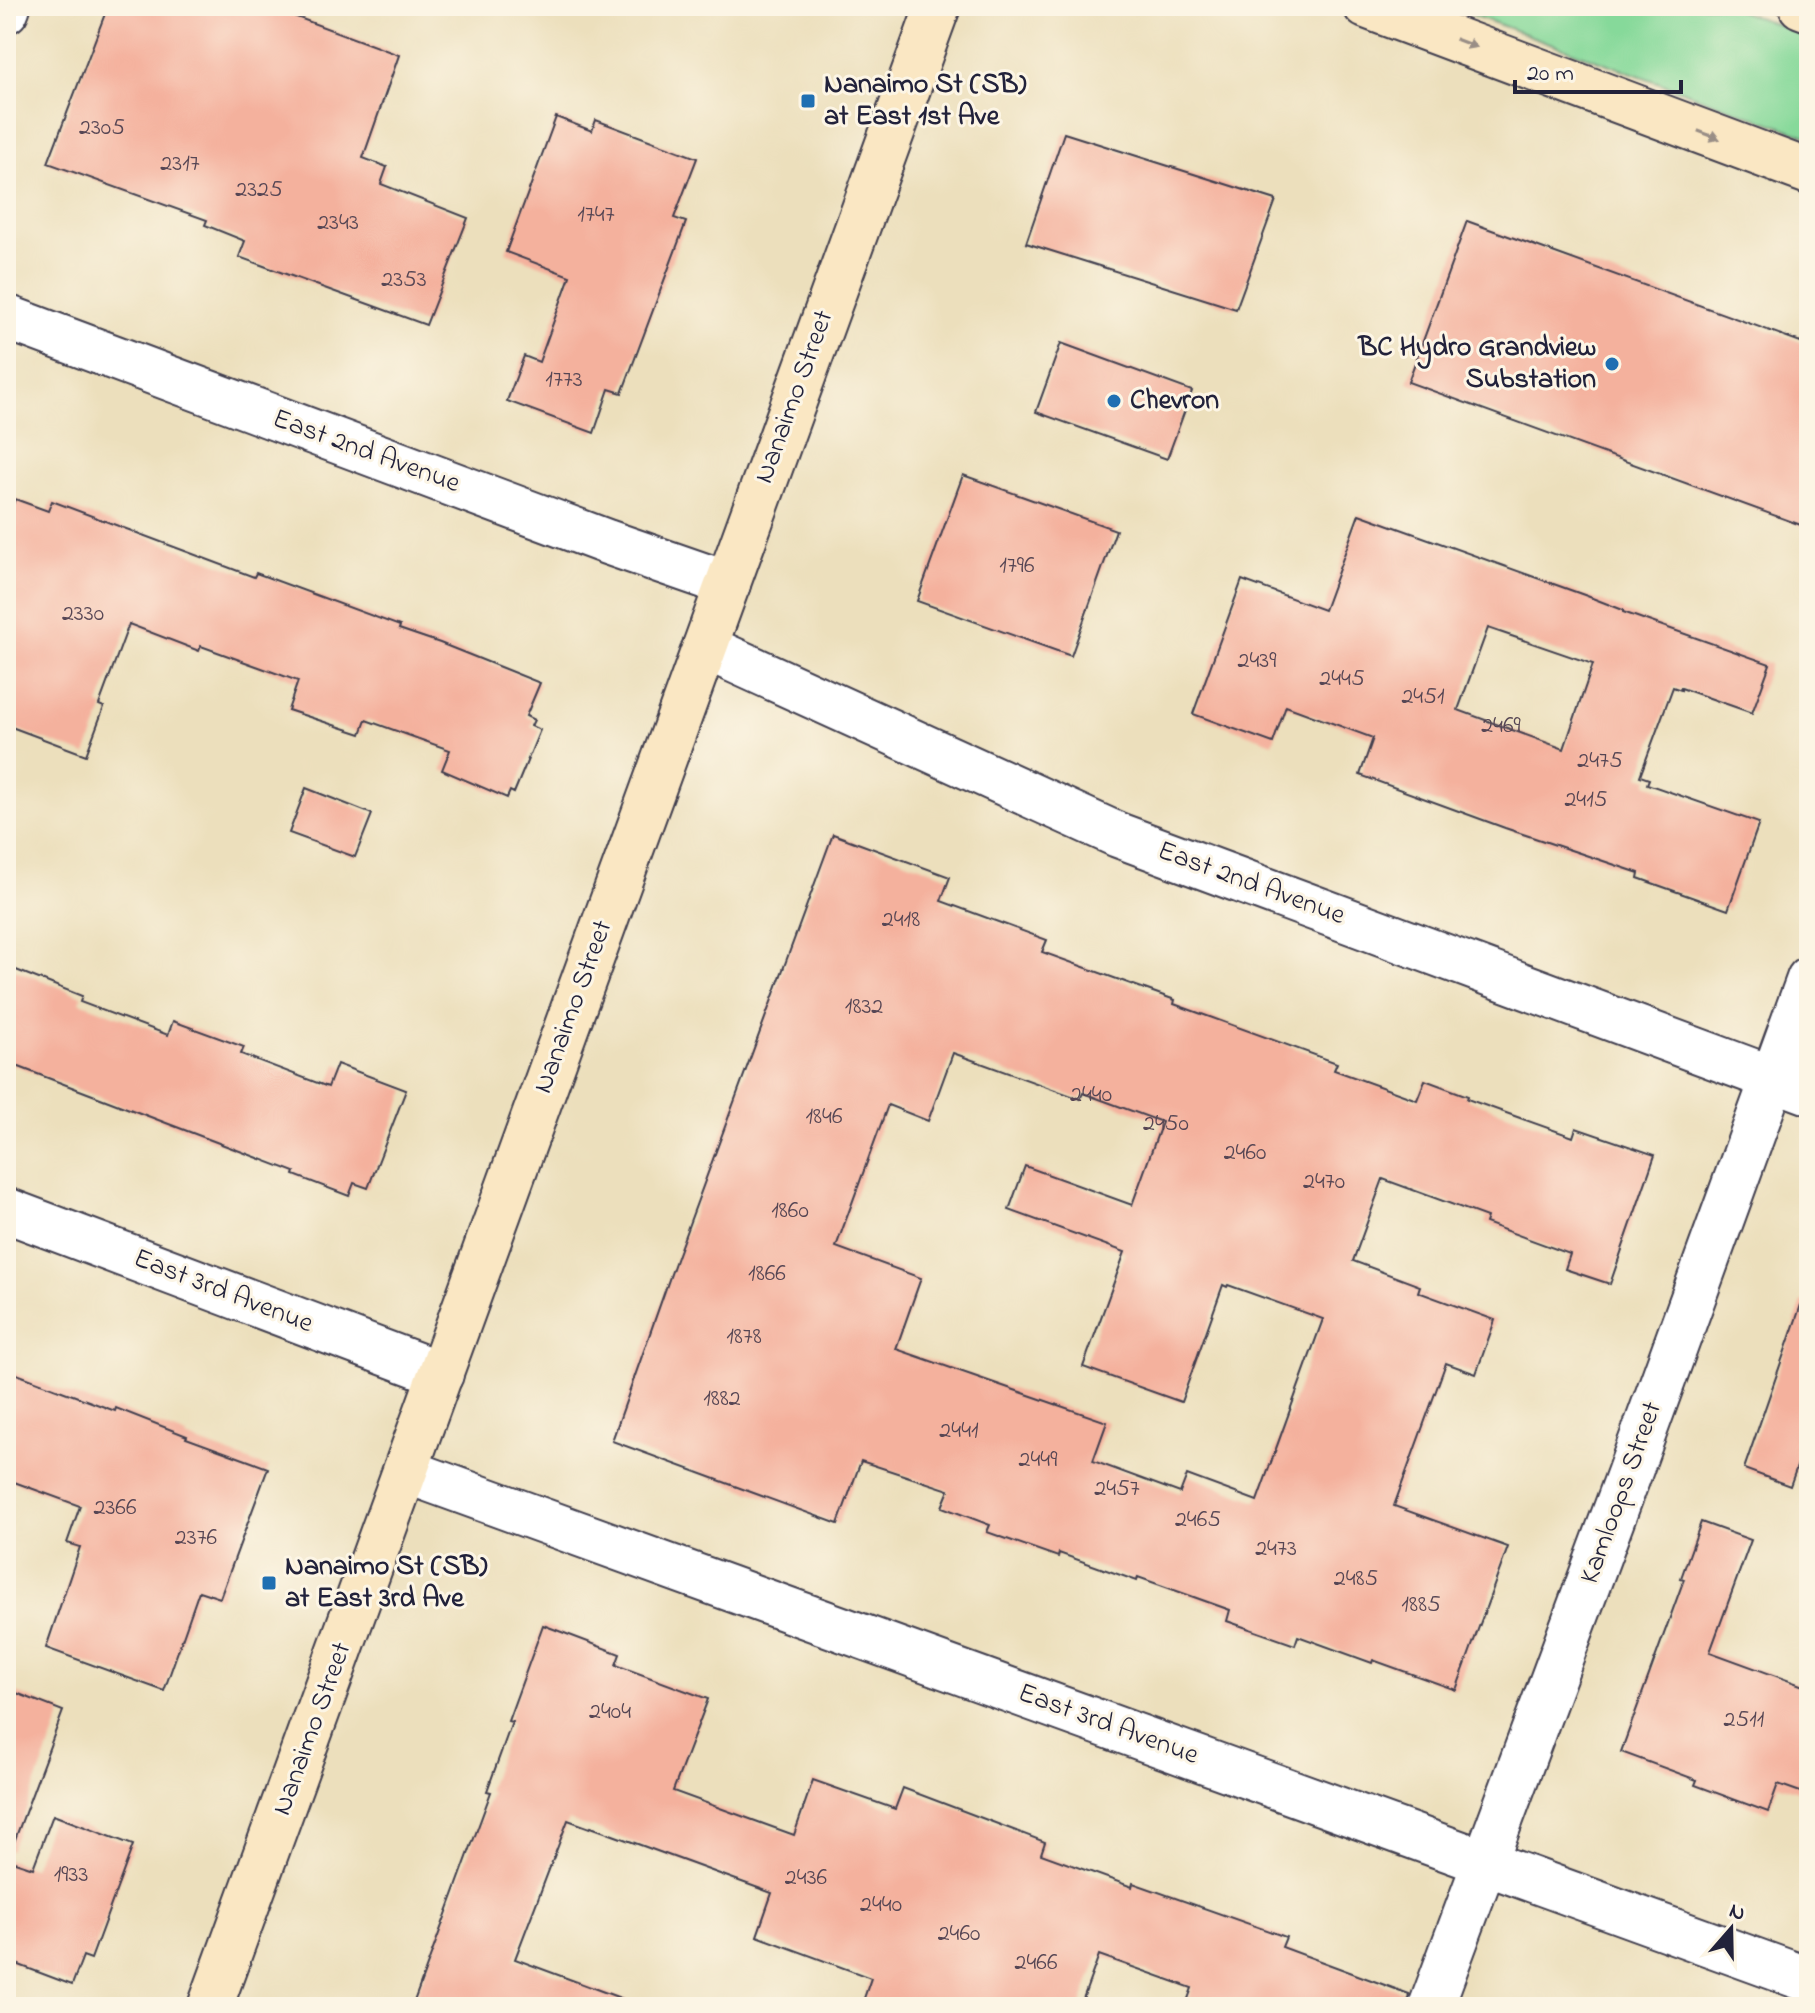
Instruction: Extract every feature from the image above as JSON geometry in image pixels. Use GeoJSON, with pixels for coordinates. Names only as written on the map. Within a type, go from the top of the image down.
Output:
{"type":"FeatureCollection","features":[{"type":"Feature","properties":{"kind":"main road","name":"Nanaimo Street"},"geometry":{"type":"LineString","coordinates":[[210,2007],[938,6]]}},
{"type":"Feature","properties":{"kind":"main road"},"geometry":{"type":"LineString","coordinates":[[1366,6],[1809,172]]}},
{"type":"Feature","properties":{"kind":"main road"},"geometry":{"type":"LineString","coordinates":[[1801,6],[1809,9]]}},
{"type":"Feature","properties":{"kind":"street","name":"East 2nd Avenue"},"geometry":{"type":"LineString","coordinates":[[6,317],[607,542],[728,584]]}},
{"type":"Feature","properties":{"kind":"street","name":"East 2nd Avenue"},"geometry":{"type":"LineString","coordinates":[[705,647],[1118,835],[1791,1086]]}},
{"type":"Feature","properties":{"kind":"street","name":"Kamloops Street"},"geometry":{"type":"LineString","coordinates":[[1431,2007],[1485,1862],[1791,1086],[1809,979]]}},
{"type":"Feature","properties":{"kind":"street","name":"East 3rd Avenue"},"geometry":{"type":"LineString","coordinates":[[6,1210],[441,1374]]}},
{"type":"Feature","properties":{"kind":"street","name":"East 3rd Avenue"},"geometry":{"type":"LineString","coordinates":[[406,1471],[1809,1980]]}},
{"type":"Feature","properties":{"kind":"green space"},"geometry":{"type":"Polygon","coordinates":[[[1448,6],[1726,6],[1809,36],[1809,137],[1448,6]]]}},
{"type":"Feature","properties":{"kind":"building"},"geometry":{"type":"Polygon","coordinates":[[[108,6],[267,6],[399,55],[363,158],[387,167],[381,184],[468,218],[426,325],[239,257],[245,241],[205,225],[207,220],[48,163],[108,6]]]}},
{"type":"Feature","properties":{"kind":"building"},"geometry":{"type":"Polygon","coordinates":[[[556,117],[592,131],[596,120],[697,158],[674,218],[686,222],[622,393],[609,389],[594,433],[507,401],[524,356],[539,362],[570,276],[506,252],[556,117]]]}},
{"type":"Feature","properties":{"kind":"building"},"geometry":{"type":"Polygon","coordinates":[[[1064,133],[1276,200],[1236,309],[1026,243],[1064,133]]]}},
{"type":"Feature","properties":{"kind":"building","name":"BC Hydro Grandview Substation"},"geometry":{"type":"Polygon","coordinates":[[[1467,221],[1809,345],[1809,528],[1408,382],[1467,221]]]}},
{"type":"Feature","properties":{"kind":"building","name":"Chevron"},"geometry":{"type":"Polygon","coordinates":[[[1061,343],[1192,391],[1167,459],[1036,412],[1061,343]]]}},
{"type":"Feature","properties":{"kind":"building"},"geometry":{"type":"Polygon","coordinates":[[[963,475],[1116,530],[1071,656],[917,601],[963,475]]]}},
{"type":"Feature","properties":{"kind":"building"},"geometry":{"type":"Polygon","coordinates":[[[15,499],[48,511],[52,501],[254,577],[256,573],[400,626],[399,629],[540,683],[526,716],[534,720],[531,726],[540,730],[514,793],[510,791],[507,798],[442,770],[450,750],[366,720],[361,734],[288,710],[298,681],[201,646],[199,651],[129,624],[99,705],[104,707],[86,755],[6,725],[6,523],[15,499]]]}},
{"type":"Feature","properties":{"kind":"building"},"geometry":{"type":"Polygon","coordinates":[[[1359,514],[1770,664],[1752,713],[1673,687],[1640,776],[1649,779],[1647,784],[1759,823],[1728,910],[1638,878],[1639,873],[1360,775],[1373,738],[1286,706],[1273,743],[1193,714],[1242,580],[1324,610],[1359,514]],[[1488,628],[1458,710],[1564,749],[1593,664],[1488,628]]]}},
{"type":"Feature","properties":{"kind":"building"},"geometry":{"type":"Polygon","coordinates":[[[306,788],[372,814],[355,857],[289,833],[306,788]]]}},
{"type":"Feature","properties":{"kind":"building"},"geometry":{"type":"Polygon","coordinates":[[[833,834],[950,877],[941,901],[1047,940],[1042,952],[1337,1063],[1334,1070],[1417,1100],[1425,1080],[1468,1096],[1467,1099],[1573,1137],[1576,1128],[1655,1155],[1610,1284],[1565,1269],[1570,1254],[1485,1223],[1487,1217],[1383,1179],[1353,1261],[1420,1286],[1418,1292],[1495,1320],[1476,1374],[1446,1363],[1394,1506],[1508,1547],[1456,1690],[1298,1636],[1295,1645],[1227,1621],[1230,1610],[1138,1577],[1137,1581],[987,1532],[990,1525],[942,1507],[949,1490],[861,1461],[838,1524],[612,1441],[833,834]],[[953,1053],[928,1121],[888,1105],[836,1247],[921,1278],[896,1349],[1107,1422],[1093,1461],[1180,1493],[1187,1475],[1257,1501],[1323,1319],[1223,1285],[1181,1402],[1083,1367],[1125,1252],[1009,1210],[1025,1166],[1132,1205],[1162,1122],[1083,1093],[1080,1099],[953,1053]]]}},
{"type":"Feature","properties":{"kind":"building"},"geometry":{"type":"Polygon","coordinates":[[[6,966],[82,996],[80,1002],[168,1035],[173,1021],[244,1047],[241,1054],[328,1087],[337,1064],[406,1090],[368,1188],[354,1183],[349,1196],[294,1175],[295,1172],[6,1062],[6,966]]]}},
{"type":"Feature","properties":{"kind":"building"},"geometry":{"type":"Polygon","coordinates":[[[1802,1302],[1809,1303],[1809,1433],[1790,1486],[1744,1469],[1802,1302]]]}},
{"type":"Feature","properties":{"kind":"building"},"geometry":{"type":"Polygon","coordinates":[[[6,1370],[115,1411],[116,1408],[268,1468],[220,1598],[199,1591],[164,1691],[46,1648],[80,1547],[67,1543],[80,1506],[6,1479],[6,1370]]]}},
{"type":"Feature","properties":{"kind":"building"},"geometry":{"type":"Polygon","coordinates":[[[1701,1522],[1751,1540],[1710,1652],[1809,1688],[1809,1795],[1778,1784],[1768,1812],[1695,1785],[1697,1780],[1621,1752],[1684,1579],[1681,1578],[1701,1522]]]}},
{"type":"Feature","properties":{"kind":"building"},"geometry":{"type":"Polygon","coordinates":[[[543,1625],[620,1654],[616,1665],[708,1699],[673,1791],[794,1835],[813,1780],[895,1809],[903,1788],[1045,1842],[1041,1854],[1286,1937],[1282,1947],[1409,1994],[1407,2007],[1185,2007],[1192,1988],[1099,1955],[1080,2007],[861,2007],[871,1978],[757,1936],[772,1893],[568,1820],[515,1959],[631,2002],[630,2007],[412,2007],[491,1792],[487,1791],[512,1722],[508,1721],[543,1625]]]}},
{"type":"Feature","properties":{"kind":"building"},"geometry":{"type":"Polygon","coordinates":[[[6,1689],[63,1711],[11,1850],[6,1849],[6,1689]]]}},
{"type":"Feature","properties":{"kind":"building"},"geometry":{"type":"Polygon","coordinates":[[[53,1815],[133,1845],[91,1959],[83,1956],[72,1985],[6,1960],[6,1859],[33,1868],[53,1815]]]}},
{"type":"Feature","properties":{"kind":"place","name":"Nanaimo St (SB) at East 1st Ave"},"geometry":{"type":"Point","coordinates":[808,101]}},
{"type":"Feature","properties":{"kind":"place","name":"BC Hydro Grandview Substation"},"geometry":{"type":"Point","coordinates":[1612,364]}},
{"type":"Feature","properties":{"kind":"place","name":"Chevron"},"geometry":{"type":"Point","coordinates":[1114,401]}},
{"type":"Feature","properties":{"kind":"place","name":"Nanaimo St (SB) at East 3rd Ave"},"geometry":{"type":"Point","coordinates":[269,1583]}}]}
